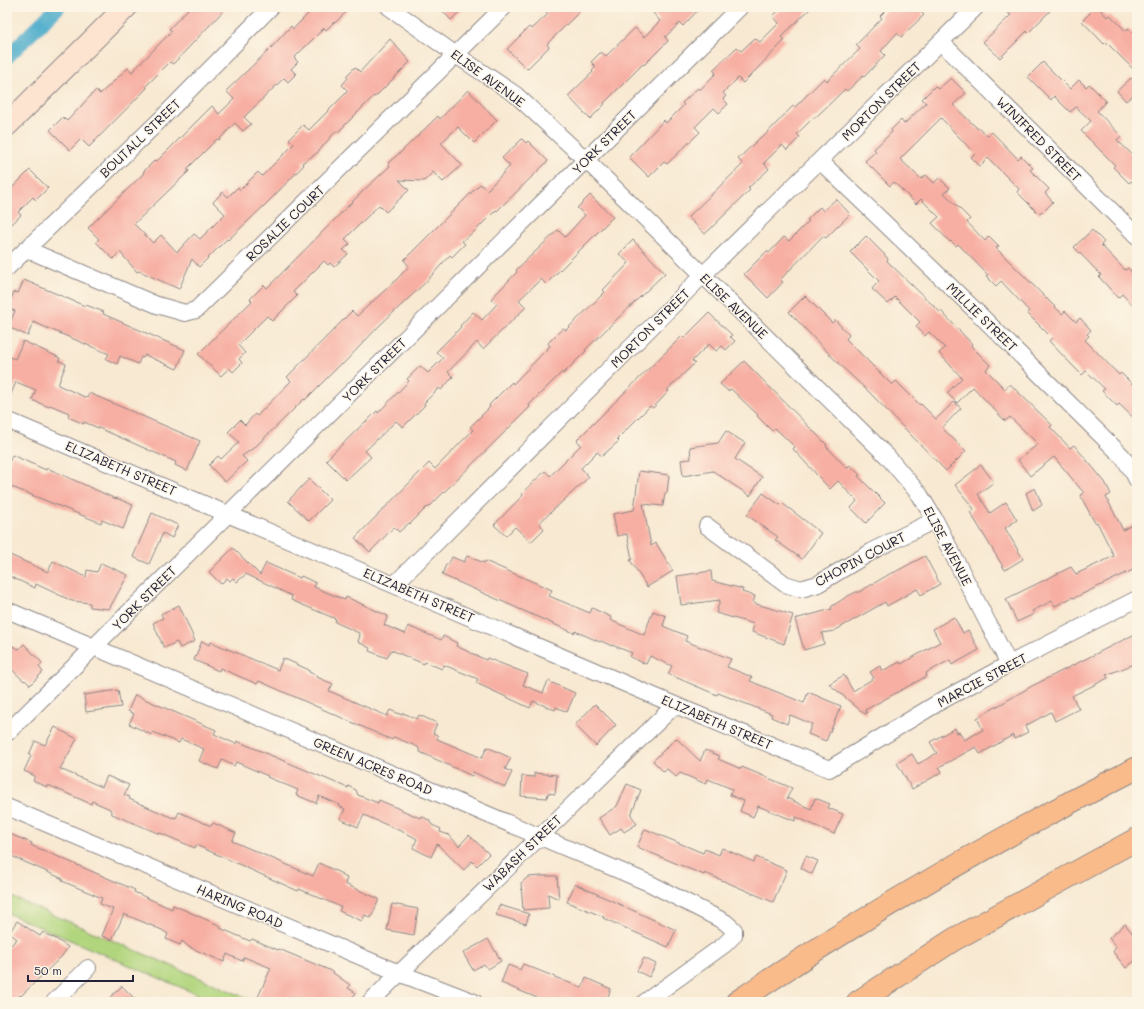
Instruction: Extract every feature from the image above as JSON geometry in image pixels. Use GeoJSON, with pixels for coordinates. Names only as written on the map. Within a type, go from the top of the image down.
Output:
{"type":"FeatureCollection","features":[{"type":"Feature","properties":{"kind":"highway"},"geometry":{"type":"LineString","coordinates":[[737,1002],[799,960],[952,866],[1137,768]]}},
{"type":"Feature","properties":{"kind":"highway"},"geometry":{"type":"LineString","coordinates":[[858,1002],[953,940],[1137,839]]}},
{"type":"Feature","properties":{"kind":"main road"},"geometry":{"type":"LineString","coordinates":[[7,125],[126,7]]}},
{"type":"Feature","properties":{"kind":"street","name":"BOUTALL STREET"},"geometry":{"type":"LineString","coordinates":[[7,268],[159,121],[271,7]]}},
{"type":"Feature","properties":{"kind":"street","name":"ELISE AVENUE"},"geometry":{"type":"LineString","coordinates":[[389,7],[456,55],[516,95],[586,160],[887,456],[920,495],[935,520],[1009,664]]}},
{"type":"Feature","properties":{"kind":"street","name":"ROSALIE COURT"},"geometry":{"type":"LineString","coordinates":[[26,249],[157,305],[185,313],[196,310],[504,7]]}},
{"type":"Feature","properties":{"kind":"street","name":"YORK STREET"},"geometry":{"type":"LineString","coordinates":[[7,733],[740,7]]}},
{"type":"Feature","properties":{"kind":"street","name":"MORTON STREET"},"geometry":{"type":"LineString","coordinates":[[394,585],[703,275],[976,7]]}},
{"type":"Feature","properties":{"kind":"street","name":"WINIFRED STREET"},"geometry":{"type":"LineString","coordinates":[[941,42],[1137,236]]}},
{"type":"Feature","properties":{"kind":"street","name":"MILLIE STREET"},"geometry":{"type":"LineString","coordinates":[[820,161],[978,313],[1122,456],[1137,480]]}},
{"type":"Feature","properties":{"kind":"street","name":"ELIZABETH STREET"},"geometry":{"type":"LineString","coordinates":[[7,420],[675,705],[829,769],[831,768]]}},
{"type":"Feature","properties":{"kind":"street","name":"CHOPIN COURT"},"geometry":{"type":"LineString","coordinates":[[707,526],[785,584],[800,589],[818,584],[876,549],[935,520]]}},
{"type":"Feature","properties":{"kind":"street","name":"MARCIE STREET"},"geometry":{"type":"LineString","coordinates":[[831,768],[941,701],[1009,664],[1137,599]]}},
{"type":"Feature","properties":{"kind":"street","name":"GREEN ACRES ROAD"},"geometry":{"type":"LineString","coordinates":[[7,610],[651,884],[725,922],[734,930],[734,935],[724,946],[645,1002]]}},
{"type":"Feature","properties":{"kind":"street","name":"WABASH STREET"},"geometry":{"type":"LineString","coordinates":[[370,1002],[675,705]]}},
{"type":"Feature","properties":{"kind":"street","name":"HARING ROAD"},"geometry":{"type":"LineString","coordinates":[[7,807],[399,973],[474,1002]]}},
{"type":"Feature","properties":{"kind":"street"},"geometry":{"type":"LineString","coordinates":[[54,1002],[88,968]]}},
{"type":"Feature","properties":{"kind":"green space"},"geometry":{"type":"Polygon","coordinates":[[[7,895],[256,1002],[215,1002],[7,913],[7,895]]]}},
{"type":"Feature","properties":{"kind":"building"},"geometry":{"type":"Polygon","coordinates":[[[190,7],[227,7],[173,64],[170,62],[146,86],[147,88],[89,147],[81,139],[70,150],[50,130],[63,117],[67,121],[96,90],[100,94],[128,68],[132,72],[172,31],[169,29],[190,7]]]}},
{"type":"Feature","properties":{"kind":"building"},"geometry":{"type":"Polygon","coordinates":[[[302,7],[351,7],[326,30],[324,28],[294,58],[298,62],[291,69],[296,74],[288,82],[284,78],[244,117],[251,124],[243,131],[235,123],[219,140],[217,139],[187,169],[189,171],[134,224],[153,243],[161,235],[177,252],[194,234],[200,239],[225,214],[213,202],[223,192],[228,197],[238,187],[240,190],[258,172],[262,176],[294,144],[289,139],[303,125],[309,130],[348,91],[342,85],[348,78],[346,76],[355,67],[360,72],[390,39],[410,62],[337,133],[336,131],[317,153],[302,163],[304,165],[265,205],[228,240],[227,239],[199,267],[192,259],[179,289],[139,271],[137,272],[120,252],[113,259],[96,242],[99,239],[88,228],[144,173],[143,172],[155,160],[157,161],[212,106],[219,114],[234,99],[226,91],[270,49],[291,26],[293,29],[309,13],[302,7]]]}},
{"type":"Feature","properties":{"kind":"building"},"geometry":{"type":"Polygon","coordinates":[[[439,7],[464,7],[451,20],[439,7]]]}},
{"type":"Feature","properties":{"kind":"building"},"geometry":{"type":"Polygon","coordinates":[[[541,7],[584,7],[547,44],[549,47],[527,69],[507,49],[529,27],[532,29],[548,14],[541,7]]]}},
{"type":"Feature","properties":{"kind":"building"},"geometry":{"type":"Polygon","coordinates":[[[648,7],[701,7],[683,26],[680,23],[665,37],[668,41],[604,103],[605,104],[590,119],[568,96],[593,72],[592,71],[596,67],[591,62],[601,52],[606,56],[635,28],[644,37],[660,21],[648,7]]]}},
{"type":"Feature","properties":{"kind":"building"},"geometry":{"type":"Polygon","coordinates":[[[782,7],[812,7],[781,37],[785,40],[743,83],[738,78],[723,93],[726,96],[723,99],[728,104],[719,113],[714,108],[695,127],[700,132],[667,164],[664,162],[649,177],[629,157],[664,120],[666,123],[684,105],[682,103],[698,88],[700,90],[716,73],[713,70],[737,47],[741,51],[755,38],[760,42],[779,23],[773,16],[782,7]]]}},
{"type":"Feature","properties":{"kind":"building"},"geometry":{"type":"Polygon","coordinates":[[[889,7],[928,7],[922,13],[924,15],[901,37],[897,33],[881,51],[885,55],[864,77],[863,76],[847,91],[845,89],[815,118],[814,117],[797,134],[800,137],[787,150],[782,145],[764,163],[769,169],[748,188],[750,190],[705,234],[688,217],[743,164],[738,159],[763,135],[764,136],[793,106],[795,107],[824,78],[827,81],[860,49],[856,45],[882,18],[880,16],[889,7]]]}},
{"type":"Feature","properties":{"kind":"building"},"geometry":{"type":"Polygon","coordinates":[[[1013,7],[1054,7],[1000,58],[983,42],[1011,15],[1008,13],[1013,7]]]}},
{"type":"Feature","properties":{"kind":"building"},"geometry":{"type":"Polygon","coordinates":[[[1096,7],[1098,7],[1107,17],[1110,15],[1126,31],[1128,28],[1137,37],[1137,73],[1106,42],[1104,44],[1082,21],[1096,7]]]}},
{"type":"Feature","properties":{"kind":"building"},"geometry":{"type":"Polygon","coordinates":[[[1043,62],[1070,89],[1079,80],[1086,87],[1089,84],[1106,101],[1097,111],[1121,136],[1117,140],[1137,159],[1137,187],[1131,181],[1129,183],[1113,167],[1115,165],[1081,131],[1091,121],[1076,107],[1070,112],[1054,96],[1051,100],[1028,77],[1043,62]]]}},
{"type":"Feature","properties":{"kind":"building"},"geometry":{"type":"Polygon","coordinates":[[[951,78],[966,93],[953,105],[978,129],[979,128],[988,136],[992,132],[1018,159],[1021,156],[1033,168],[1030,170],[1049,189],[1045,193],[1053,202],[1039,214],[1017,192],[1019,189],[988,158],[980,166],[971,157],[975,154],[941,118],[900,159],[921,179],[926,175],[934,183],[939,178],[950,188],[944,193],[970,219],[967,222],[985,241],[989,236],[999,246],[996,248],[1062,314],[1065,311],[1076,322],[1080,318],[1091,330],[1087,334],[1089,336],[1085,340],[1119,375],[1121,373],[1137,389],[1137,421],[1119,404],[1117,406],[1102,391],[1105,389],[1086,371],[1082,375],[1072,365],[1049,341],[1052,338],[1027,313],[1029,311],[1001,281],[996,286],[986,276],[988,275],[958,244],[956,246],[951,241],[950,242],[932,223],[939,217],[921,199],[916,204],[894,182],[890,186],[865,161],[876,151],[874,149],[892,132],[891,130],[901,120],[904,124],[926,103],[922,99],[935,86],[938,89],[951,78]]]}},
{"type":"Feature","properties":{"kind":"building"},"geometry":{"type":"Polygon","coordinates":[[[1131,78],[1137,85],[1137,92],[1126,101],[1117,91],[1131,78]]]}},
{"type":"Feature","properties":{"kind":"building"},"geometry":{"type":"Polygon","coordinates":[[[468,90],[497,120],[474,143],[458,127],[441,143],[462,165],[443,182],[433,172],[424,181],[399,180],[409,190],[386,212],[379,205],[345,239],[350,244],[343,250],[348,254],[334,267],[330,263],[328,265],[324,261],[293,292],[297,296],[272,321],[267,316],[238,345],[245,353],[239,359],[242,363],[233,372],[229,368],[221,376],[198,354],[252,301],[250,299],[264,285],[267,288],[363,191],[390,166],[388,163],[438,116],[440,119],[468,90]]]}},
{"type":"Feature","properties":{"kind":"building"},"geometry":{"type":"Polygon","coordinates":[[[522,139],[526,143],[528,141],[548,161],[497,211],[496,210],[475,231],[462,241],[465,244],[452,257],[450,255],[425,283],[381,324],[342,365],[341,364],[255,447],[242,456],[247,461],[225,482],[209,465],[218,456],[221,459],[239,442],[228,432],[240,420],[245,425],[255,414],[257,416],[291,381],[287,377],[352,311],[357,316],[397,279],[409,266],[404,260],[480,184],[487,190],[510,166],[502,158],[522,139]]]}},
{"type":"Feature","properties":{"kind":"building"},"geometry":{"type":"Polygon","coordinates":[[[30,170],[48,188],[36,200],[33,197],[18,212],[21,215],[7,229],[7,193],[30,170]]]}},
{"type":"Feature","properties":{"kind":"building"},"geometry":{"type":"Polygon","coordinates":[[[590,195],[613,217],[546,284],[541,279],[519,300],[526,307],[483,349],[477,342],[448,372],[453,377],[441,390],[439,388],[424,403],[425,405],[403,427],[396,421],[365,451],[371,457],[346,480],[326,460],[377,411],[378,413],[409,381],[407,379],[420,366],[428,373],[443,358],[436,352],[461,327],[460,326],[473,312],[482,320],[497,304],[491,299],[517,272],[516,270],[558,230],[565,237],[585,215],[577,208],[590,195]]]}},
{"type":"Feature","properties":{"kind":"building"},"geometry":{"type":"Polygon","coordinates":[[[836,199],[850,214],[826,238],[823,236],[780,280],[783,282],[768,298],[744,274],[767,251],[769,253],[784,237],[789,241],[809,221],[807,220],[820,207],[823,211],[836,199]]]}},
{"type":"Feature","properties":{"kind":"building"},"geometry":{"type":"Polygon","coordinates":[[[1092,230],[1104,242],[1101,245],[1125,270],[1128,268],[1137,278],[1137,310],[1122,294],[1118,298],[1099,277],[1101,275],[1074,247],[1092,230]]]}},
{"type":"Feature","properties":{"kind":"building"},"geometry":{"type":"Polygon","coordinates":[[[866,236],[884,254],[888,259],[887,261],[940,312],[941,311],[972,344],[971,346],[990,365],[986,370],[1005,389],[1010,384],[1052,425],[1050,427],[1070,448],[1074,445],[1105,482],[1111,494],[1106,497],[1123,530],[1134,524],[1137,530],[1137,568],[1055,606],[1052,601],[1032,611],[1034,614],[1017,622],[1006,599],[1071,567],[1076,574],[1114,556],[1097,522],[1095,523],[1080,495],[1084,493],[1054,457],[1030,476],[1018,460],[1038,444],[1010,417],[1005,421],[973,387],[957,403],[947,393],[962,378],[939,353],[945,348],[929,332],[925,336],[916,326],[920,322],[895,297],[888,304],[872,289],[879,281],[850,252],[866,236]]]}},
{"type":"Feature","properties":{"kind":"building"},"geometry":{"type":"Polygon","coordinates":[[[633,240],[665,273],[585,350],[586,351],[563,374],[562,372],[529,405],[530,407],[428,508],[427,507],[410,524],[409,523],[399,532],[394,527],[370,552],[355,538],[429,463],[435,469],[473,430],[470,427],[490,407],[489,405],[512,382],[513,384],[550,346],[548,343],[563,328],[566,330],[605,292],[603,290],[629,263],[619,254],[633,240]]]}},
{"type":"Feature","properties":{"kind":"building"},"geometry":{"type":"Polygon","coordinates":[[[24,280],[85,306],[86,305],[104,312],[103,314],[185,350],[177,369],[145,355],[143,358],[141,357],[138,364],[120,356],[117,364],[106,359],[109,354],[33,322],[28,336],[8,327],[15,311],[7,308],[14,292],[18,293],[24,280]]]}},
{"type":"Feature","properties":{"kind":"building"},"geometry":{"type":"Polygon","coordinates":[[[805,296],[832,323],[835,320],[849,335],[846,339],[892,385],[896,381],[936,419],[954,402],[961,408],[942,428],[966,451],[946,471],[789,312],[805,296]]]}},
{"type":"Feature","properties":{"kind":"building"},"geometry":{"type":"Polygon","coordinates":[[[709,313],[732,335],[730,337],[735,341],[726,350],[722,346],[716,351],[709,344],[692,361],[695,363],[667,390],[669,391],[653,408],[650,406],[617,439],[619,441],[602,456],[597,452],[581,468],[589,477],[539,523],[544,529],[531,542],[515,527],[506,536],[494,525],[523,495],[522,493],[545,471],[550,476],[581,445],[577,440],[682,336],[684,338],[709,313]]]}},
{"type":"Feature","properties":{"kind":"building"},"geometry":{"type":"Polygon","coordinates":[[[23,341],[60,358],[59,361],[66,364],[58,385],[87,398],[89,393],[200,441],[187,471],[175,465],[176,462],[84,422],[84,424],[68,417],[69,413],[50,405],[49,407],[32,400],[36,390],[16,382],[7,404],[7,356],[15,359],[23,341]]]}},
{"type":"Feature","properties":{"kind":"building"},"geometry":{"type":"Polygon","coordinates":[[[744,361],[827,445],[826,446],[847,468],[850,465],[860,475],[858,476],[885,503],[866,523],[851,508],[857,501],[838,481],[830,489],[793,449],[795,447],[775,428],[772,431],[731,389],[728,391],[720,384],[744,361]]]}},
{"type":"Feature","properties":{"kind":"building"},"geometry":{"type":"Polygon","coordinates":[[[726,431],[745,443],[735,459],[762,477],[750,496],[713,471],[683,476],[681,460],[691,459],[690,447],[718,443],[726,431]]]}},
{"type":"Feature","properties":{"kind":"building"},"geometry":{"type":"Polygon","coordinates":[[[12,455],[46,470],[47,468],[116,499],[133,505],[123,529],[102,520],[101,523],[7,485],[7,467],[12,455]]]}},
{"type":"Feature","properties":{"kind":"building"},"geometry":{"type":"Polygon","coordinates":[[[981,465],[994,482],[978,494],[990,513],[1006,502],[1017,520],[1005,528],[1023,559],[1005,570],[970,512],[974,509],[955,485],[981,465]]]}},
{"type":"Feature","properties":{"kind":"building"},"geometry":{"type":"Polygon","coordinates":[[[639,471],[669,475],[667,493],[665,493],[663,506],[643,504],[651,546],[656,543],[673,571],[647,587],[630,560],[632,559],[627,534],[617,536],[613,514],[634,510],[639,471]]]}},
{"type":"Feature","properties":{"kind":"building"},"geometry":{"type":"Polygon","coordinates":[[[309,479],[330,500],[309,521],[288,501],[309,479]]]}},
{"type":"Feature","properties":{"kind":"building"},"geometry":{"type":"Polygon","coordinates":[[[1035,488],[1042,505],[1033,511],[1026,493],[1035,488]]]}},
{"type":"Feature","properties":{"kind":"building"},"geometry":{"type":"Polygon","coordinates":[[[763,493],[780,505],[782,503],[821,533],[802,559],[775,540],[778,537],[747,515],[763,493]]]}},
{"type":"Feature","properties":{"kind":"building"},"geometry":{"type":"Polygon","coordinates":[[[152,513],[178,525],[172,538],[163,533],[149,564],[133,557],[152,513]]]}},
{"type":"Feature","properties":{"kind":"building"},"geometry":{"type":"Polygon","coordinates":[[[233,548],[260,575],[266,563],[300,578],[301,576],[316,583],[314,587],[345,600],[346,597],[388,616],[384,625],[405,634],[408,626],[441,640],[443,636],[457,643],[456,646],[486,660],[487,658],[528,674],[523,685],[543,693],[548,681],[575,693],[567,712],[556,707],[555,710],[533,701],[530,708],[476,683],[478,679],[444,665],[442,669],[425,662],[424,664],[391,650],[387,658],[369,651],[370,648],[358,642],[360,635],[359,633],[335,622],[336,619],[291,600],[292,596],[246,574],[237,582],[233,578],[230,581],[227,578],[221,584],[209,572],[233,548]]]}},
{"type":"Feature","properties":{"kind":"building"},"geometry":{"type":"Polygon","coordinates":[[[10,555],[48,572],[53,561],[86,577],[87,570],[97,572],[101,563],[128,575],[109,609],[90,607],[90,603],[72,601],[36,584],[35,588],[7,575],[7,562],[10,555]]]}},
{"type":"Feature","properties":{"kind":"building"},"geometry":{"type":"Polygon","coordinates":[[[467,556],[484,563],[485,561],[552,590],[549,596],[590,613],[592,608],[611,617],[610,620],[644,635],[653,611],[666,616],[663,626],[687,636],[685,641],[731,659],[727,667],[752,677],[750,681],[804,703],[808,692],[841,706],[826,741],[808,734],[812,724],[790,715],[787,724],[771,717],[772,714],[718,693],[717,695],[668,674],[672,666],[650,656],[646,664],[630,657],[632,653],[601,641],[600,642],[575,631],[574,633],[442,575],[446,564],[448,565],[452,557],[464,562],[467,556]]]}},
{"type":"Feature","properties":{"kind":"building"},"geometry":{"type":"Polygon","coordinates":[[[925,556],[940,584],[921,595],[917,589],[887,606],[885,602],[834,631],[822,633],[824,644],[804,650],[795,619],[832,609],[831,607],[846,597],[859,592],[893,572],[925,556]]]}},
{"type":"Feature","properties":{"kind":"building"},"geometry":{"type":"Polygon","coordinates":[[[711,571],[712,581],[743,589],[742,592],[755,596],[753,603],[793,615],[784,644],[752,632],[754,624],[716,613],[720,600],[681,605],[677,576],[711,571]]]}},
{"type":"Feature","properties":{"kind":"building"},"geometry":{"type":"Polygon","coordinates":[[[179,605],[195,641],[180,648],[177,642],[164,648],[153,623],[163,618],[161,614],[179,605]]]}},
{"type":"Feature","properties":{"kind":"building"},"geometry":{"type":"Polygon","coordinates":[[[954,617],[963,633],[968,630],[979,650],[952,665],[950,660],[926,673],[927,676],[865,710],[867,713],[865,714],[829,684],[844,675],[853,691],[874,678],[870,672],[880,666],[882,671],[900,662],[901,664],[940,642],[933,629],[954,617]]]}},
{"type":"Feature","properties":{"kind":"building"},"geometry":{"type":"Polygon","coordinates":[[[1137,633],[1137,663],[1106,675],[1108,678],[1072,696],[1079,709],[1055,721],[1051,712],[1025,726],[1028,732],[1014,739],[1013,735],[980,754],[976,747],[939,767],[942,772],[912,789],[897,763],[912,754],[918,764],[937,753],[930,742],[955,728],[957,733],[959,732],[964,740],[983,730],[977,718],[1032,686],[1137,633]]]}},
{"type":"Feature","properties":{"kind":"building"},"geometry":{"type":"Polygon","coordinates":[[[202,641],[209,645],[211,642],[278,670],[283,658],[309,670],[309,672],[318,676],[317,677],[333,684],[329,691],[387,716],[390,710],[402,715],[403,713],[417,719],[419,715],[437,723],[433,733],[438,736],[437,739],[482,758],[487,747],[511,758],[505,769],[512,772],[505,787],[473,772],[472,776],[420,752],[418,747],[394,737],[392,740],[259,681],[257,684],[220,668],[219,671],[194,660],[202,641]]]}},
{"type":"Feature","properties":{"kind":"building"},"geometry":{"type":"Polygon","coordinates":[[[7,644],[19,649],[24,644],[42,663],[39,667],[43,672],[30,685],[7,665],[7,644]]]}},
{"type":"Feature","properties":{"kind":"building"},"geometry":{"type":"Polygon","coordinates":[[[118,690],[121,707],[86,712],[84,695],[118,690]]]}},
{"type":"Feature","properties":{"kind":"building"},"geometry":{"type":"Polygon","coordinates":[[[135,695],[216,730],[214,734],[236,744],[237,741],[348,788],[348,786],[356,790],[358,795],[378,803],[379,800],[420,818],[421,816],[429,820],[432,825],[441,829],[440,832],[449,835],[459,846],[469,835],[489,854],[477,866],[472,861],[464,870],[437,844],[431,857],[413,848],[417,839],[364,815],[358,827],[340,819],[345,809],[339,806],[340,805],[319,796],[316,803],[296,795],[298,790],[236,762],[234,766],[222,760],[218,769],[199,761],[204,749],[181,739],[179,743],[153,732],[152,735],[129,724],[134,714],[128,711],[135,695]]]}},
{"type":"Feature","properties":{"kind":"building"},"geometry":{"type":"Polygon","coordinates":[[[595,704],[616,725],[596,746],[575,725],[595,704]]]}},
{"type":"Feature","properties":{"kind":"building"},"geometry":{"type":"Polygon","coordinates":[[[55,727],[77,739],[60,769],[102,787],[107,776],[129,785],[124,795],[130,797],[129,799],[173,818],[176,818],[179,812],[211,826],[213,823],[236,833],[232,841],[313,876],[319,863],[342,874],[341,875],[347,878],[345,884],[379,899],[371,918],[365,915],[362,921],[339,911],[341,907],[299,889],[298,891],[196,845],[195,848],[112,814],[110,809],[92,801],[91,804],[48,785],[47,787],[33,781],[35,776],[24,771],[31,756],[29,755],[35,741],[45,745],[55,727]]]}},
{"type":"Feature","properties":{"kind":"building"},"geometry":{"type":"Polygon","coordinates":[[[676,738],[700,761],[705,750],[720,756],[718,759],[741,769],[742,767],[792,788],[787,798],[811,809],[815,798],[830,804],[828,808],[843,814],[834,834],[796,817],[795,821],[758,806],[753,817],[740,811],[744,801],[730,795],[732,789],[708,779],[706,784],[680,773],[676,777],[667,769],[664,772],[653,761],[676,738]]]}},
{"type":"Feature","properties":{"kind":"building"},"geometry":{"type":"Polygon","coordinates":[[[534,773],[557,775],[555,794],[548,793],[547,798],[521,796],[522,776],[534,777],[534,773]]]}},
{"type":"Feature","properties":{"kind":"building"},"geometry":{"type":"Polygon","coordinates":[[[627,784],[641,790],[631,815],[637,824],[624,832],[621,828],[610,835],[599,818],[617,806],[627,784]]]}},
{"type":"Feature","properties":{"kind":"building"},"geometry":{"type":"Polygon","coordinates":[[[645,829],[703,853],[705,849],[719,855],[722,848],[754,862],[756,857],[787,870],[773,902],[705,873],[704,875],[637,847],[645,829]]]}},
{"type":"Feature","properties":{"kind":"building"},"geometry":{"type":"Polygon","coordinates":[[[7,833],[135,890],[134,892],[172,909],[173,905],[221,926],[220,928],[250,941],[252,939],[329,970],[350,985],[348,988],[356,993],[349,1002],[268,1002],[258,997],[271,968],[244,957],[242,961],[227,954],[224,962],[189,947],[182,941],[180,945],[166,939],[168,934],[162,930],[124,914],[112,940],[102,936],[113,909],[100,904],[102,898],[62,881],[63,879],[7,854],[7,833]]]}},
{"type":"Feature","properties":{"kind":"building"},"geometry":{"type":"Polygon","coordinates":[[[806,856],[818,861],[812,874],[801,868],[806,856]]]}},
{"type":"Feature","properties":{"kind":"building"},"geometry":{"type":"Polygon","coordinates":[[[557,876],[559,899],[548,894],[549,908],[523,910],[521,883],[528,877],[557,876]]]}},
{"type":"Feature","properties":{"kind":"building"},"geometry":{"type":"Polygon","coordinates":[[[575,884],[676,930],[668,947],[603,918],[604,917],[567,902],[575,884]]]}},
{"type":"Feature","properties":{"kind":"building"},"geometry":{"type":"Polygon","coordinates":[[[392,904],[418,909],[414,935],[387,930],[392,904]]]}},
{"type":"Feature","properties":{"kind":"building"},"geometry":{"type":"Polygon","coordinates":[[[499,905],[529,914],[526,924],[496,915],[499,905]]]}},
{"type":"Feature","properties":{"kind":"building"},"geometry":{"type":"Polygon","coordinates":[[[17,921],[40,936],[43,932],[68,947],[62,956],[21,996],[20,995],[13,1002],[7,1002],[7,949],[17,939],[9,933],[17,921]]]}},
{"type":"Feature","properties":{"kind":"building"},"geometry":{"type":"Polygon","coordinates":[[[1125,924],[1137,939],[1137,959],[1126,968],[1113,952],[1116,947],[1109,938],[1125,924]]]}},
{"type":"Feature","properties":{"kind":"building"},"geometry":{"type":"Polygon","coordinates":[[[488,939],[501,961],[488,969],[484,964],[473,970],[463,953],[488,939]]]}},
{"type":"Feature","properties":{"kind":"building"},"geometry":{"type":"Polygon","coordinates":[[[644,958],[656,964],[649,977],[637,971],[644,958]]]}},
{"type":"Feature","properties":{"kind":"building"},"geometry":{"type":"Polygon","coordinates":[[[523,964],[582,988],[586,978],[611,989],[606,1001],[602,999],[601,1002],[547,1002],[501,983],[508,965],[520,970],[523,964]]]}},
{"type":"Feature","properties":{"kind":"building"},"geometry":{"type":"Polygon","coordinates":[[[122,986],[138,1002],[105,1002],[122,986]]]}},
{"type":"Feature","properties":{"kind":"waterway"},"geometry":{"type":"LineString","coordinates":[[7,57],[58,7]]}}]}
